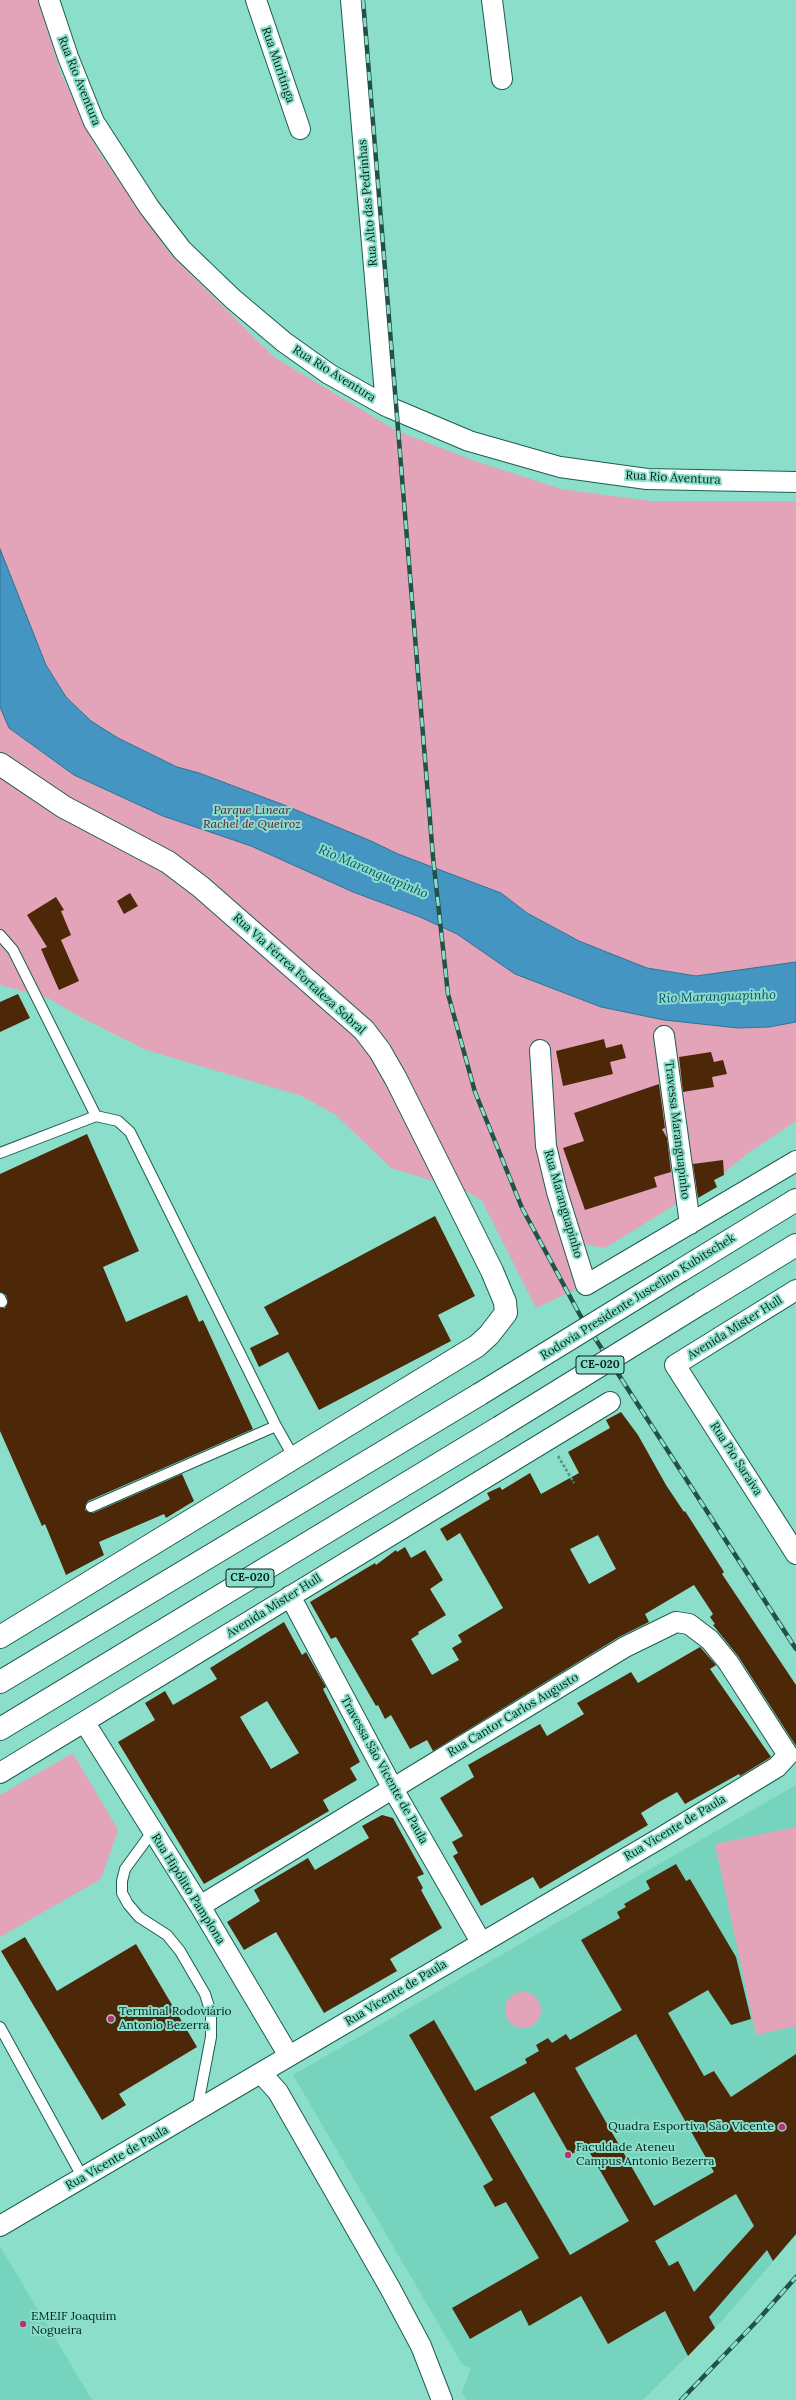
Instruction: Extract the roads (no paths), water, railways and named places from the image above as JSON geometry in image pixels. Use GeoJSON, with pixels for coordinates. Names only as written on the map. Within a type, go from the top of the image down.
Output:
{"type":"FeatureCollection","features":[{"type":"Feature","properties":{"kind":"main road","name":"Rua Via Férrea Fortaleza Sobral"},"geometry":{"type":"LineString","coordinates":[[0,764],[64,806],[168,862],[201,886],[364,1030],[380,1052],[396,1080],[505,1302],[506,1313],[499,1324],[477,1346],[294,1456]]}},
{"type":"Feature","properties":{"kind":"main road","name":"Rodovia Presidente Juscelino Kubitschek"},"geometry":{"type":"LineString","coordinates":[[0,1682],[480,1394],[796,1200]]}},
{"type":"Feature","properties":{"kind":"main road","name":"CE-020"},"geometry":{"type":"LineString","coordinates":[[0,1729],[500,1427],[796,1244]]}},
{"type":"Feature","properties":{"kind":"main road"},"geometry":{"type":"LineString","coordinates":[[0,1637],[294,1456]]}},
{"type":"Feature","properties":{"kind":"street","name":"Rua Rio Aventura"},"geometry":{"type":"LineString","coordinates":[[49,0],[68,57],[94,122],[149,207],[182,250],[233,299],[284,342],[329,374],[386,406],[469,441],[560,467],[647,479],[796,482]]}},
{"type":"Feature","properties":{"kind":"street","name":"Rua Muritinga"},"geometry":{"type":"LineString","coordinates":[[256,0],[300,129]]}},
{"type":"Feature","properties":{"kind":"street","name":"Rua Alto das Pedrinhas"},"geometry":{"type":"LineString","coordinates":[[351,0],[386,406]]}},
{"type":"Feature","properties":{"kind":"street"},"geometry":{"type":"LineString","coordinates":[[492,0],[502,79]]}},
{"type":"Feature","properties":{"kind":"street","name":"Travessa Maranguapinho"},"geometry":{"type":"LineString","coordinates":[[664,1036],[690,1224]]}},
{"type":"Feature","properties":{"kind":"street","name":"Rua Maranguapinho"},"geometry":{"type":"LineString","coordinates":[[540,1050],[546,1146],[557,1192],[586,1285],[690,1224]]}},
{"type":"Feature","properties":{"kind":"street"},"geometry":{"type":"LineString","coordinates":[[690,1224],[796,1161]]}},
{"type":"Feature","properties":{"kind":"street","name":"Avenida Mister Hull"},"geometry":{"type":"LineString","coordinates":[[675,1365],[796,1290]]}},
{"type":"Feature","properties":{"kind":"street","name":"Rua Pio Saraiva"},"geometry":{"type":"LineString","coordinates":[[675,1365],[796,1554]]}},
{"type":"Feature","properties":{"kind":"street","name":"Avenida Mister Hull"},"geometry":{"type":"LineString","coordinates":[[0,1773],[85,1723],[290,1596],[610,1402]]}},
{"type":"Feature","properties":{"kind":"street","name":"Travessa São Vicente de Paula"},"geometry":{"type":"LineString","coordinates":[[290,1596],[393,1789],[481,1942]]}},
{"type":"Feature","properties":{"kind":"street","name":"Rua Cantor Carlos Augusto"},"geometry":{"type":"LineString","coordinates":[[200,1906],[625,1647],[676,1622],[689,1624],[710,1640],[728,1662],[788,1755]]}},
{"type":"Feature","properties":{"kind":"street","name":"Rua Hipólito Pamplona"},"geometry":{"type":"LineString","coordinates":[[85,1723],[152,1832],[200,1906],[289,2056]]}},
{"type":"Feature","properties":{"kind":"street","name":"Rua Vicente de Paula"},"geometry":{"type":"LineString","coordinates":[[0,2226],[197,2112],[481,1942],[662,1837],[777,1767],[788,1755]]}},
{"type":"Feature","properties":{"kind":"street"},"geometry":{"type":"LineString","coordinates":[[261,2073],[278,2092],[390,2288],[420,2346],[442,2400]]}},
{"type":"Feature","properties":{"kind":"lane"},"geometry":{"type":"LineString","coordinates":[[0,935],[13,950],[96,1116]]}},
{"type":"Feature","properties":{"kind":"lane"},"geometry":{"type":"LineString","coordinates":[[0,1153],[96,1116],[118,1121],[130,1132],[276,1426],[294,1456]]}},
{"type":"Feature","properties":{"kind":"lane"},"geometry":{"type":"LineString","coordinates":[[91,1507],[276,1426]]}},
{"type":"Feature","properties":{"kind":"lane"},"geometry":{"type":"LineString","coordinates":[[152,1832],[125,1869],[122,1881],[122,1893],[128,1904],[139,1918],[167,1935],[176,1946],[205,1994],[211,2013],[211,2037],[197,2112]]}},
{"type":"Feature","properties":{"kind":"lane"},"geometry":{"type":"LineString","coordinates":[[0,2027],[83,2178]]}},
{"type":"Feature","properties":{"kind":"water","name":"Rio Maranguapinho"},"geometry":{"type":"Polygon","coordinates":[[[0,549],[46,665],[66,697],[91,721],[118,738],[177,767],[199,773],[284,805],[371,841],[398,854],[501,893],[527,913],[579,941],[647,968],[696,976],[796,962],[796,1022],[769,1027],[738,1028],[664,1020],[601,1007],[515,974],[457,934],[420,917],[353,892],[251,846],[163,816],[74,775],[9,728],[0,707],[0,549]]]}},
{"type":"Feature","properties":{"kind":"railway"},"geometry":{"type":"LineString","coordinates":[[363,0],[433,857],[448,994],[475,1092],[522,1208],[580,1315],[796,1649]]}},
{"type":"Feature","properties":{"kind":"railway"},"geometry":{"type":"LineString","coordinates":[[681,2400],[757,2321],[796,2277]]}},
{"type":"Feature","properties":{"kind":"place","name":"Terminal Rodoviário Antonio Bezerra"},"geometry":{"type":"Point","coordinates":[111,2019]}},
{"type":"Feature","properties":{"kind":"place","name":"Quadra Esportiva São Vicente"},"geometry":{"type":"Point","coordinates":[782,2127]}},
{"type":"Feature","properties":{"kind":"place","name":"Faculdade Ateneu Campus Antonio Bezerra"},"geometry":{"type":"Point","coordinates":[568,2155]}},
{"type":"Feature","properties":{"kind":"place","name":"EMEIF Joaquim Nogueira"},"geometry":{"type":"Point","coordinates":[23,2324]}},
{"type":"Feature","properties":{"kind":"park label","name":"Parque Linear Rachel de Queiroz"},"geometry":{"type":"Point","coordinates":[252,818]}}]}
